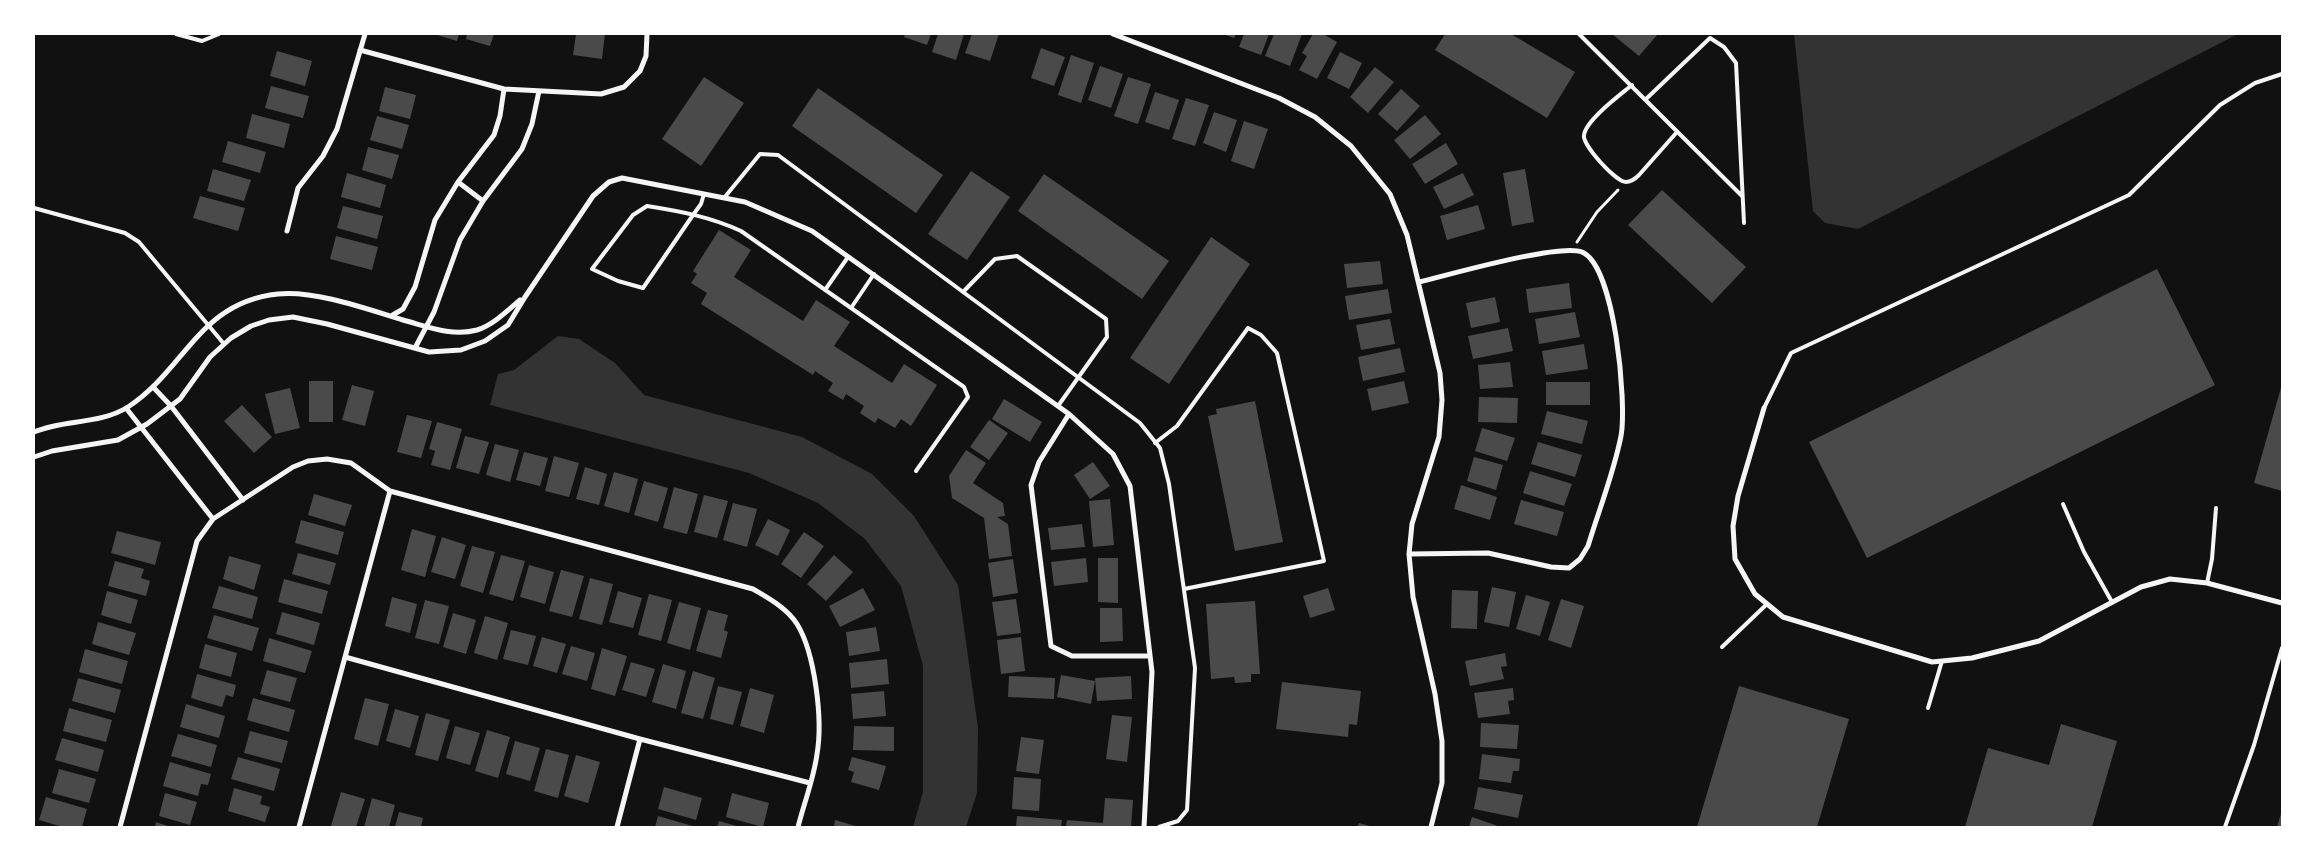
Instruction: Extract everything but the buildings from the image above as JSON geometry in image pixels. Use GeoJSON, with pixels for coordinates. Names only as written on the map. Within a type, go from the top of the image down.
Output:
{"type":"FeatureCollection","features":[{"type":"Feature","properties":{"kind":"street"},"geometry":{"type":"LineString","coordinates":[[287,231],[298,188],[323,156],[337,129],[365,34]]}},
{"type":"Feature","properties":{"kind":"street"},"geometry":{"type":"LineString","coordinates":[[360,50],[504,89],[601,94],[624,87],[640,72],[646,56],[647,34]]}},
{"type":"Feature","properties":{"kind":"street"},"geometry":{"type":"LineString","coordinates":[[1113,34],[1279,98],[1315,117],[1351,146],[1390,194],[1408,235],[1440,373],[1442,400],[1439,437],[1412,524],[1408,554],[1413,597],[1442,741],[1442,782],[1432,827]]}},
{"type":"Feature","properties":{"kind":"street"},"geometry":{"type":"LineString","coordinates":[[391,316],[403,309],[415,286],[435,220],[458,182],[494,135],[500,116],[504,89]]}},
{"type":"Feature","properties":{"kind":"street"},"geometry":{"type":"LineString","coordinates":[[415,348],[427,327],[460,240],[483,201],[522,149],[532,124],[539,91]]}},
{"type":"Feature","properties":{"kind":"street"},"geometry":{"type":"LineString","coordinates":[[34,457],[52,451],[118,440],[141,428],[171,406],[186,392],[210,357],[224,344],[251,326],[270,320],[293,317],[328,324],[429,352],[461,350],[485,341],[508,325],[524,297],[593,196],[609,182],[622,178],[745,202],[812,231],[1069,414],[1113,454],[1130,486],[1152,672],[1144,827]]}},
{"type":"Feature","properties":{"kind":"street"},"geometry":{"type":"LineString","coordinates":[[458,182],[483,201]]}},
{"type":"Feature","properties":{"kind":"street"},"geometry":{"type":"LineString","coordinates":[[1408,554],[1488,553],[1551,567],[1569,568],[1580,559],[1588,546],[1621,435],[1620,352],[1606,291],[1594,261],[1582,252],[1557,249],[1419,282]]}},
{"type":"Feature","properties":{"kind":"street"},"geometry":{"type":"LineString","coordinates":[[34,432],[105,417],[126,408],[153,387],[208,324],[229,309],[277,294],[311,295],[450,332],[476,330],[498,318],[524,297]]}},
{"type":"Feature","properties":{"kind":"street"},"geometry":{"type":"LineString","coordinates":[[153,387],[171,406],[243,500]]}},
{"type":"Feature","properties":{"kind":"street"},"geometry":{"type":"LineString","coordinates":[[126,408],[213,518]]}},
{"type":"Feature","properties":{"kind":"street"},"geometry":{"type":"LineString","coordinates":[[1764,408],[1738,496],[1733,526],[1735,559],[1755,594],[1783,616],[1932,662],[1972,658],[2039,641],[2141,587],[2170,579],[2207,583],[2282,603]]}},
{"type":"Feature","properties":{"kind":"street"},"geometry":{"type":"LineString","coordinates":[[1069,414],[1039,462],[1031,485],[1051,646],[1072,656],[1150,656]]}},
{"type":"Feature","properties":{"kind":"street"},"geometry":{"type":"LineString","coordinates":[[120,827],[197,541],[213,518],[293,467],[308,461],[326,458],[351,463],[390,492],[752,589],[777,604],[796,623],[810,650],[820,723],[818,754],[798,827]]}},
{"type":"Feature","properties":{"kind":"street"},"geometry":{"type":"LineString","coordinates":[[299,827],[390,492]]}},
{"type":"Feature","properties":{"kind":"street"},"geometry":{"type":"LineString","coordinates":[[345,656],[640,739],[810,783]]}},
{"type":"Feature","properties":{"kind":"street"},"geometry":{"type":"LineString","coordinates":[[617,827],[640,739]]}},
{"type":"Feature","properties":{"kind":"lane"},"geometry":{"type":"LineString","coordinates":[[176,34],[202,41],[219,34]]}},
{"type":"Feature","properties":{"kind":"lane"},"geometry":{"type":"LineString","coordinates":[[1579,34],[1632,84],[1677,132],[1742,196]]}},
{"type":"Feature","properties":{"kind":"lane"},"geometry":{"type":"LineString","coordinates":[[1646,99],[1710,38],[1724,47],[1736,63],[1744,223]]}},
{"type":"Feature","properties":{"kind":"lane"},"geometry":{"type":"LineString","coordinates":[[1764,408],[1791,353],[2129,195],[2220,105],[2255,84],[2282,74]]}},
{"type":"Feature","properties":{"kind":"lane"},"geometry":{"type":"LineString","coordinates":[[1632,84],[1588,125],[1583,136],[1586,144],[1617,180],[1632,181],[1677,132]]}},
{"type":"Feature","properties":{"kind":"lane"},"geometry":{"type":"LineString","coordinates":[[724,198],[760,154],[778,155],[1140,423],[1160,448],[1169,484],[1195,668],[1187,810],[1178,821],[1159,827]]}},
{"type":"Feature","properties":{"kind":"lane"},"geometry":{"type":"LineString","coordinates":[[704,194],[701,204],[693,215],[642,288],[618,281],[592,269],[633,215],[647,206],[693,215],[722,222],[741,231],[964,387],[968,397],[916,471]]}},
{"type":"Feature","properties":{"kind":"lane"},"geometry":{"type":"LineString","coordinates":[[34,208],[125,233],[139,242],[224,344]]}},
{"type":"Feature","properties":{"kind":"lane"},"geometry":{"type":"LineString","coordinates":[[825,290],[848,256]]}},
{"type":"Feature","properties":{"kind":"lane"},"geometry":{"type":"LineString","coordinates":[[963,292],[995,259],[1017,256],[1106,319],[1108,337],[1058,406]]}},
{"type":"Feature","properties":{"kind":"lane"},"geometry":{"type":"LineString","coordinates":[[851,308],[874,274]]}},
{"type":"Feature","properties":{"kind":"lane"},"geometry":{"type":"LineString","coordinates":[[1155,443],[1178,426],[1248,328],[1261,335],[1276,353],[1324,561],[1184,588]]}},
{"type":"Feature","properties":{"kind":"lane"},"geometry":{"type":"LineString","coordinates":[[2063,504],[2084,552],[2112,602]]}},
{"type":"Feature","properties":{"kind":"lane"},"geometry":{"type":"LineString","coordinates":[[2207,583],[2212,559],[2216,508]]}},
{"type":"Feature","properties":{"kind":"lane"},"geometry":{"type":"LineString","coordinates":[[1722,647],[1767,604]]}},
{"type":"Feature","properties":{"kind":"lane"},"geometry":{"type":"LineString","coordinates":[[2225,827],[2254,745],[2282,648]]}},
{"type":"Feature","properties":{"kind":"lane"},"geometry":{"type":"LineString","coordinates":[[1928,708],[1942,661]]}},
{"type":"Feature","properties":{"kind":"path"},"geometry":{"type":"LineString","coordinates":[[1574,251],[1580,235],[1597,212],[1625,182]]}},
{"type":"Feature","properties":{"kind":"shaded area"},"geometry":{"type":"Polygon","coordinates":[[[1794,34],[2238,34],[1858,229],[1825,223],[1813,211],[1794,34]]]}},
{"type":"Feature","properties":{"kind":"shaded area"},"geometry":{"type":"Polygon","coordinates":[[[558,336],[579,339],[615,363],[644,395],[802,437],[872,474],[914,516],[958,585],[978,728],[977,793],[966,827],[913,827],[923,792],[923,666],[901,586],[865,539],[818,503],[749,473],[490,405],[498,374],[514,370],[558,336]]]}}]}
